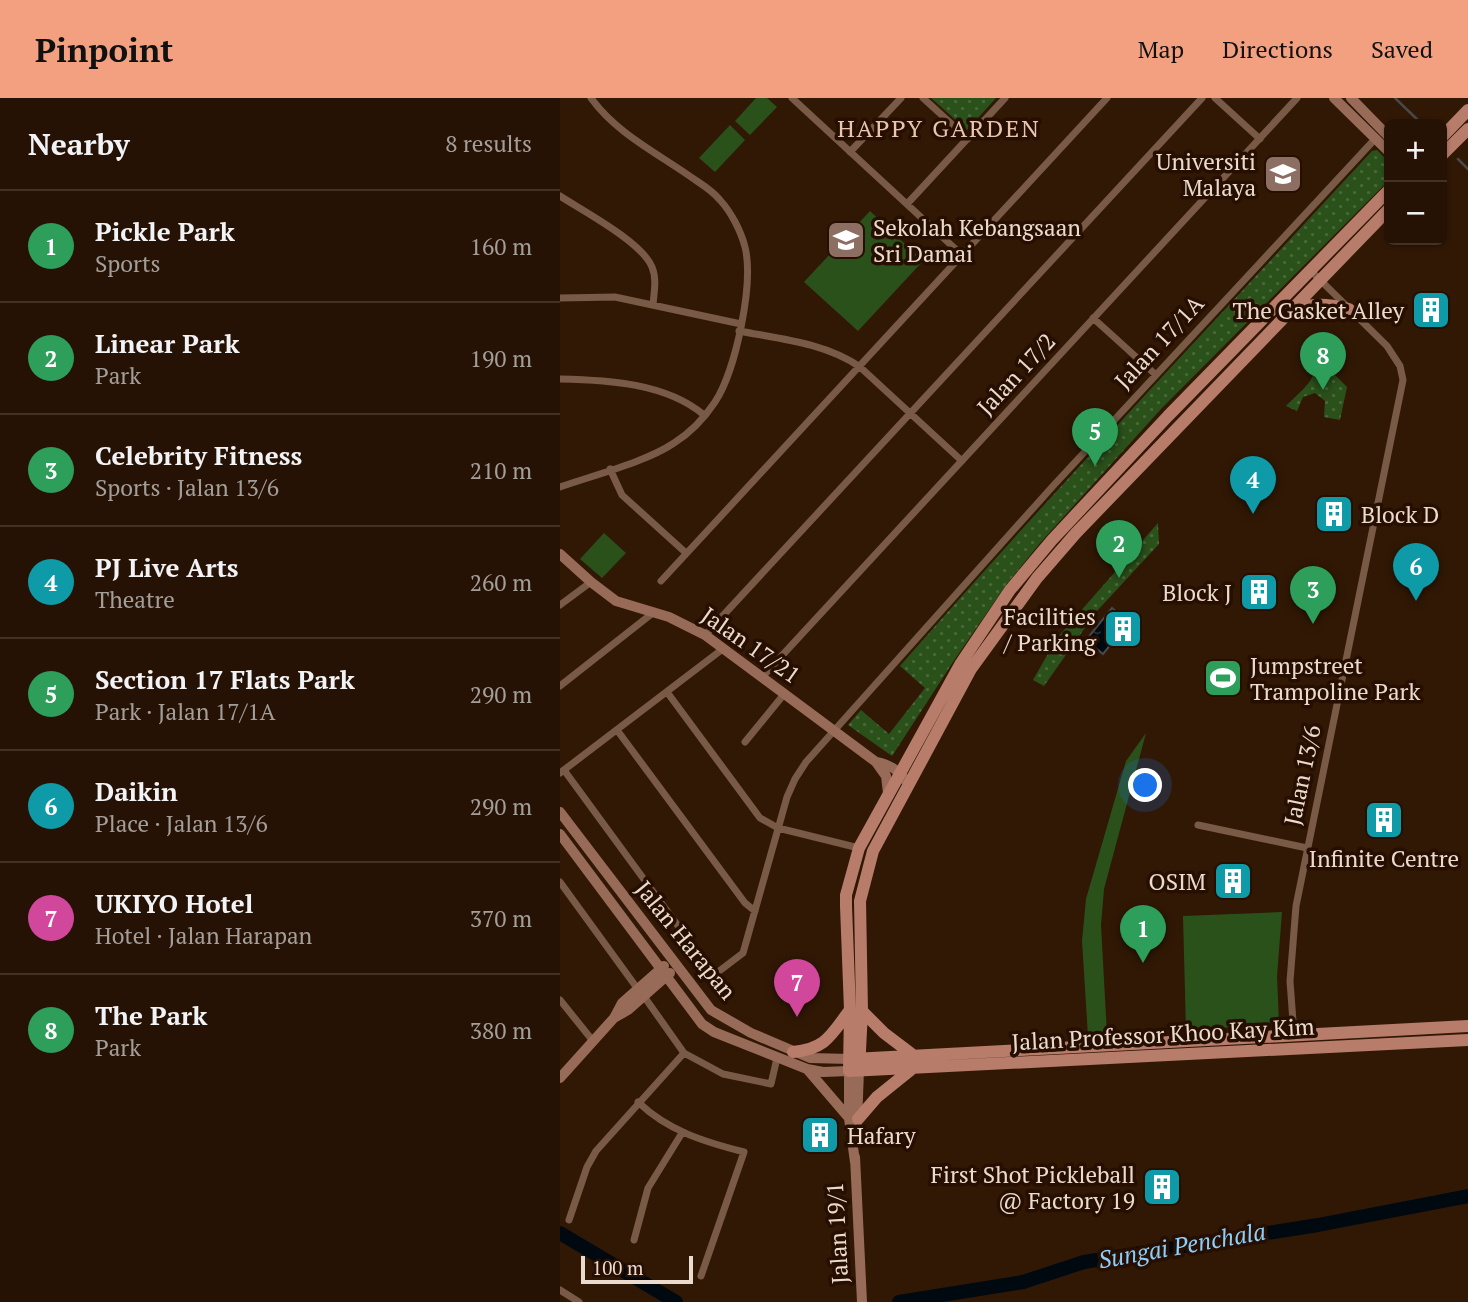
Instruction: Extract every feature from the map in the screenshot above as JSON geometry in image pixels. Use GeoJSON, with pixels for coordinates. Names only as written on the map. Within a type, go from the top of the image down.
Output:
{"type":"FeatureCollection","features":[{"type":"Feature","properties":{"kind":"main road"},"geometry":{"type":"LineString","coordinates":[[1334,98],[1384,147]]}},
{"type":"Feature","properties":{"kind":"main road"},"geometry":{"type":"LineString","coordinates":[[1351,98],[1384,131]]}},
{"type":"Feature","properties":{"kind":"main road"},"geometry":{"type":"LineString","coordinates":[[1447,131],[1468,110]]}},
{"type":"Feature","properties":{"kind":"main road"},"geometry":{"type":"LineString","coordinates":[[1447,150],[1468,129]]}},
{"type":"Feature","properties":{"kind":"main road"},"geometry":{"type":"LineString","coordinates":[[807,1069],[853,1119],[913,1061],[856,1010],[846,895],[859,848],[961,663],[1018,580],[1086,503],[1384,195]]}},
{"type":"Feature","properties":{"kind":"main road"},"geometry":{"type":"LineString","coordinates":[[855,1064],[860,901],[873,851],[971,669],[1037,578],[1139,466],[1384,214]]}},
{"type":"Feature","properties":{"kind":"main road"},"geometry":{"type":"LineString","coordinates":[[1289,312],[1312,304],[1331,304],[1349,309]]}},
{"type":"Feature","properties":{"kind":"main road","name":"Jalan 17/21"},"geometry":{"type":"LineString","coordinates":[[560,554],[616,601],[654,612],[705,635],[876,762],[884,763],[900,773]]}},
{"type":"Feature","properties":{"kind":"main road"},"geometry":{"type":"LineString","coordinates":[[876,762],[886,776],[888,793]]}},
{"type":"Feature","properties":{"kind":"main road"},"geometry":{"type":"LineString","coordinates":[[900,773],[905,778],[902,797]]}},
{"type":"Feature","properties":{"kind":"main road","name":"Jalan Harapan"},"geometry":{"type":"LineString","coordinates":[[560,812],[710,1010],[721,1018],[793,1052],[822,1060],[855,1064]]}},
{"type":"Feature","properties":{"kind":"main road","name":"Jalan Harapan"},"geometry":{"type":"LineString","coordinates":[[560,834],[702,1024],[714,1032],[807,1069],[823,1072],[855,1064]]}},
{"type":"Feature","properties":{"kind":"main road"},"geometry":{"type":"LineString","coordinates":[[560,1078],[614,1017],[628,1010],[640,992],[675,964]]}},
{"type":"Feature","properties":{"kind":"main road"},"geometry":{"type":"LineString","coordinates":[[793,1052],[819,1046],[856,1010]]}},
{"type":"Feature","properties":{"kind":"main road","name":"Jalan Professor Khoo Kay Kim"},"geometry":{"type":"LineString","coordinates":[[913,1061],[1468,1026]]}},
{"type":"Feature","properties":{"kind":"main road","name":"Jalan Professor Khoo Kay Kim"},"geometry":{"type":"LineString","coordinates":[[855,1064],[1468,1040]]}},
{"type":"Feature","properties":{"kind":"main road","name":"Jalan 19/1"},"geometry":{"type":"LineString","coordinates":[[855,1064],[853,1119],[862,1302]]}},
{"type":"Feature","properties":{"kind":"street"},"geometry":{"type":"LineString","coordinates":[[560,487],[640,459],[672,444],[694,427],[715,402],[724,384],[740,327],[747,289],[745,246],[725,207],[711,191],[612,122],[591,98]]}},
{"type":"Feature","properties":{"kind":"street"},"geometry":{"type":"LineString","coordinates":[[850,152],[901,98]]}},
{"type":"Feature","properties":{"kind":"street"},"geometry":{"type":"LineString","coordinates":[[923,98],[968,139]]}},
{"type":"Feature","properties":{"kind":"street"},"geometry":{"type":"LineString","coordinates":[[907,204],[1005,98]]}},
{"type":"Feature","properties":{"kind":"street"},"geometry":{"type":"LineString","coordinates":[[661,581],[1107,98]]}},
{"type":"Feature","properties":{"kind":"street"},"geometry":{"type":"LineString","coordinates":[[705,635],[1202,98]]}},
{"type":"Feature","properties":{"kind":"street"},"geometry":{"type":"LineString","coordinates":[[1215,98],[1259,139]]}},
{"type":"Feature","properties":{"kind":"street","name":"Jalan 17/2"},"geometry":{"type":"LineString","coordinates":[[763,676],[1297,98]]}},
{"type":"Feature","properties":{"kind":"street"},"geometry":{"type":"LineString","coordinates":[[794,99],[963,256]]}},
{"type":"Feature","properties":{"kind":"street","name":"Jalan 17/1A"},"geometry":{"type":"LineString","coordinates":[[562,772],[714,975],[743,953],[778,828],[795,779],[1008,534],[1375,139]]}},
{"type":"Feature","properties":{"kind":"street"},"geometry":{"type":"LineString","coordinates":[[560,196],[634,245],[646,256],[653,269],[653,305]]}},
{"type":"Feature","properties":{"kind":"street","name":"Jalan 13/6"},"geometry":{"type":"LineString","coordinates":[[1294,1035],[1290,981],[1292,940],[1307,848],[1403,380],[1395,357],[1310,270]]}},
{"type":"Feature","properties":{"kind":"street"},"geometry":{"type":"LineString","coordinates":[[560,298],[615,297],[816,346],[844,356],[860,367],[962,461]]}},
{"type":"Feature","properties":{"kind":"street"},"geometry":{"type":"LineString","coordinates":[[1093,318],[1156,374]]}},
{"type":"Feature","properties":{"kind":"street"},"geometry":{"type":"LineString","coordinates":[[560,379],[601,381],[648,389],[680,399],[704,415]]}},
{"type":"Feature","properties":{"kind":"street"},"geometry":{"type":"LineString","coordinates":[[610,469],[622,495],[686,553]]}},
{"type":"Feature","properties":{"kind":"street"},"geometry":{"type":"LineString","coordinates":[[560,605],[591,582]]}},
{"type":"Feature","properties":{"kind":"street"},"geometry":{"type":"LineString","coordinates":[[560,686],[654,612]]}},
{"type":"Feature","properties":{"kind":"street"},"geometry":{"type":"LineString","coordinates":[[562,772],[724,649]]}},
{"type":"Feature","properties":{"kind":"street"},"geometry":{"type":"LineString","coordinates":[[667,692],[760,818],[778,828],[859,848]]}},
{"type":"Feature","properties":{"kind":"street"},"geometry":{"type":"LineString","coordinates":[[746,742],[785,693]]}},
{"type":"Feature","properties":{"kind":"street"},"geometry":{"type":"LineString","coordinates":[[617,730],[745,903],[755,911]]}},
{"type":"Feature","properties":{"kind":"street"},"geometry":{"type":"LineString","coordinates":[[1198,825],[1307,848]]}},
{"type":"Feature","properties":{"kind":"street"},"geometry":{"type":"LineString","coordinates":[[560,882],[684,1052],[723,1074],[771,1084],[777,1058]]}},
{"type":"Feature","properties":{"kind":"street"},"geometry":{"type":"LineString","coordinates":[[560,1000],[593,1041]]}},
{"type":"Feature","properties":{"kind":"street"},"geometry":{"type":"LineString","coordinates":[[569,1220],[587,1167],[596,1151],[684,1052]]}},
{"type":"Feature","properties":{"kind":"street"},"geometry":{"type":"LineString","coordinates":[[638,1102],[657,1118],[682,1133],[744,1152],[701,1276]]}},
{"type":"Feature","properties":{"kind":"street"},"geometry":{"type":"LineString","coordinates":[[634,1240],[648,1188],[682,1133]]}},
{"type":"Feature","properties":{"kind":"street"},"geometry":{"type":"LineString","coordinates":[[560,1290],[579,1302]]}},
{"type":"Feature","properties":{"kind":"green space"},"geometry":{"type":"Polygon","coordinates":[[[756,98],[767,98],[777,107],[750,135],[735,121],[756,98]]]}},
{"type":"Feature","properties":{"kind":"green space"},"geometry":{"type":"Polygon","coordinates":[[[931,98],[996,98],[967,130],[931,98]]]}},
{"type":"Feature","properties":{"kind":"green space"},"geometry":{"type":"Polygon","coordinates":[[[730,125],[745,140],[715,172],[699,158],[730,125]]]}},
{"type":"Feature","properties":{"kind":"green space"},"geometry":{"type":"Polygon","coordinates":[[[1377,150],[1384,157],[1384,185],[1161,409],[1040,543],[1006,585],[892,756],[848,725],[861,710],[889,734],[925,688],[900,666],[1134,407],[1372,151],[1377,150]]]}},
{"type":"Feature","properties":{"kind":"green space"},"geometry":{"type":"Polygon","coordinates":[[[870,211],[923,261],[858,331],[804,282],[870,211]]]}},
{"type":"Feature","properties":{"kind":"green space"},"geometry":{"type":"Polygon","coordinates":[[[1321,359],[1332,360],[1332,372],[1347,387],[1340,420],[1324,417],[1325,401],[1315,393],[1303,397],[1297,411],[1286,406],[1310,380],[1313,362],[1321,359]]]}},
{"type":"Feature","properties":{"kind":"green space"},"geometry":{"type":"Polygon","coordinates":[[[1158,523],[1159,544],[1096,612],[1044,686],[1033,680],[1057,638],[1158,523]]]}},
{"type":"Feature","properties":{"kind":"green space"},"geometry":{"type":"Polygon","coordinates":[[[604,533],[626,553],[602,578],[580,559],[604,533]]]}},
{"type":"Feature","properties":{"kind":"green space"},"geometry":{"type":"Polygon","coordinates":[[[1146,733],[1104,889],[1101,925],[1107,1035],[1088,1036],[1082,941],[1086,899],[1126,761],[1146,733]]]}},
{"type":"Feature","properties":{"kind":"green space"},"geometry":{"type":"Polygon","coordinates":[[[1282,912],[1277,976],[1279,1023],[1186,1031],[1183,916],[1282,912]]]}},
{"type":"Feature","properties":{"kind":"water"},"geometry":{"type":"Polygon","coordinates":[[[1112,608],[1129,622],[1103,654],[1086,640],[1112,608]]]}},
{"type":"Feature","properties":{"kind":"waterway"},"geometry":{"type":"LineString","coordinates":[[1395,98],[1417,119]]}},
{"type":"Feature","properties":{"kind":"waterway"},"geometry":{"type":"LineString","coordinates":[[1458,159],[1468,169]]}},
{"type":"Feature","properties":{"kind":"waterway","name":"Sungai Penchala"},"geometry":{"type":"LineString","coordinates":[[899,1302],[1023,1282],[1084,1262],[1318,1225],[1468,1196]]}},
{"type":"Feature","properties":{"kind":"waterway","name":"Sungai Penchala"},"geometry":{"type":"LineString","coordinates":[[560,1233],[676,1302]]}},
{"type":"Feature","properties":{"kind":"place","name":"Universiti Malaya"},"geometry":{"type":"Point","coordinates":[1283,174]}},
{"type":"Feature","properties":{"kind":"place","name":"Sekolah Kebangsaan Sri Damai"},"geometry":{"type":"Point","coordinates":[846,240]}},
{"type":"Feature","properties":{"kind":"place","name":"The Gasket Alley"},"geometry":{"type":"Point","coordinates":[1431,310]}},
{"type":"Feature","properties":{"kind":"place","name":"The Park"},"geometry":{"type":"Point","coordinates":[1323,390]}},
{"type":"Feature","properties":{"kind":"place","name":"Section 17 Flats Park"},"geometry":{"type":"Point","coordinates":[1095,466]}},
{"type":"Feature","properties":{"kind":"place","name":"PJ Live Arts"},"geometry":{"type":"Point","coordinates":[1253,514]}},
{"type":"Feature","properties":{"kind":"place","name":"Block D"},"geometry":{"type":"Point","coordinates":[1334,514]}},
{"type":"Feature","properties":{"kind":"place","name":"Linear Park"},"geometry":{"type":"Point","coordinates":[1119,578]}},
{"type":"Feature","properties":{"kind":"place","name":"Block J"},"geometry":{"type":"Point","coordinates":[1259,592]}},
{"type":"Feature","properties":{"kind":"place","name":"Daikin"},"geometry":{"type":"Point","coordinates":[1416,601]}},
{"type":"Feature","properties":{"kind":"place","name":"Celebrity Fitness"},"geometry":{"type":"Point","coordinates":[1313,624]}},
{"type":"Feature","properties":{"kind":"place","name":"Facilities / Parking"},"geometry":{"type":"Point","coordinates":[1123,629]}},
{"type":"Feature","properties":{"kind":"place","name":"Jumpstreet Trampoline Park"},"geometry":{"type":"Point","coordinates":[1223,678]}},
{"type":"Feature","properties":{"kind":"place","name":"Infinite Centre"},"geometry":{"type":"Point","coordinates":[1384,820]}},
{"type":"Feature","properties":{"kind":"place","name":"OSIM"},"geometry":{"type":"Point","coordinates":[1233,881]}},
{"type":"Feature","properties":{"kind":"place","name":"Pickle Park"},"geometry":{"type":"Point","coordinates":[1143,963]}},
{"type":"Feature","properties":{"kind":"place","name":"UKIYO Hotel"},"geometry":{"type":"Point","coordinates":[797,1017]}},
{"type":"Feature","properties":{"kind":"place","name":"Hafary"},"geometry":{"type":"Point","coordinates":[820,1135]}},
{"type":"Feature","properties":{"kind":"place","name":"First Shot Pickleball @ Factory 19"},"geometry":{"type":"Point","coordinates":[1162,1187]}},
{"type":"Feature","properties":{"kind":"district","name":"HAPPY GARDEN"},"geometry":{"type":"Point","coordinates":[939,128]}}]}
